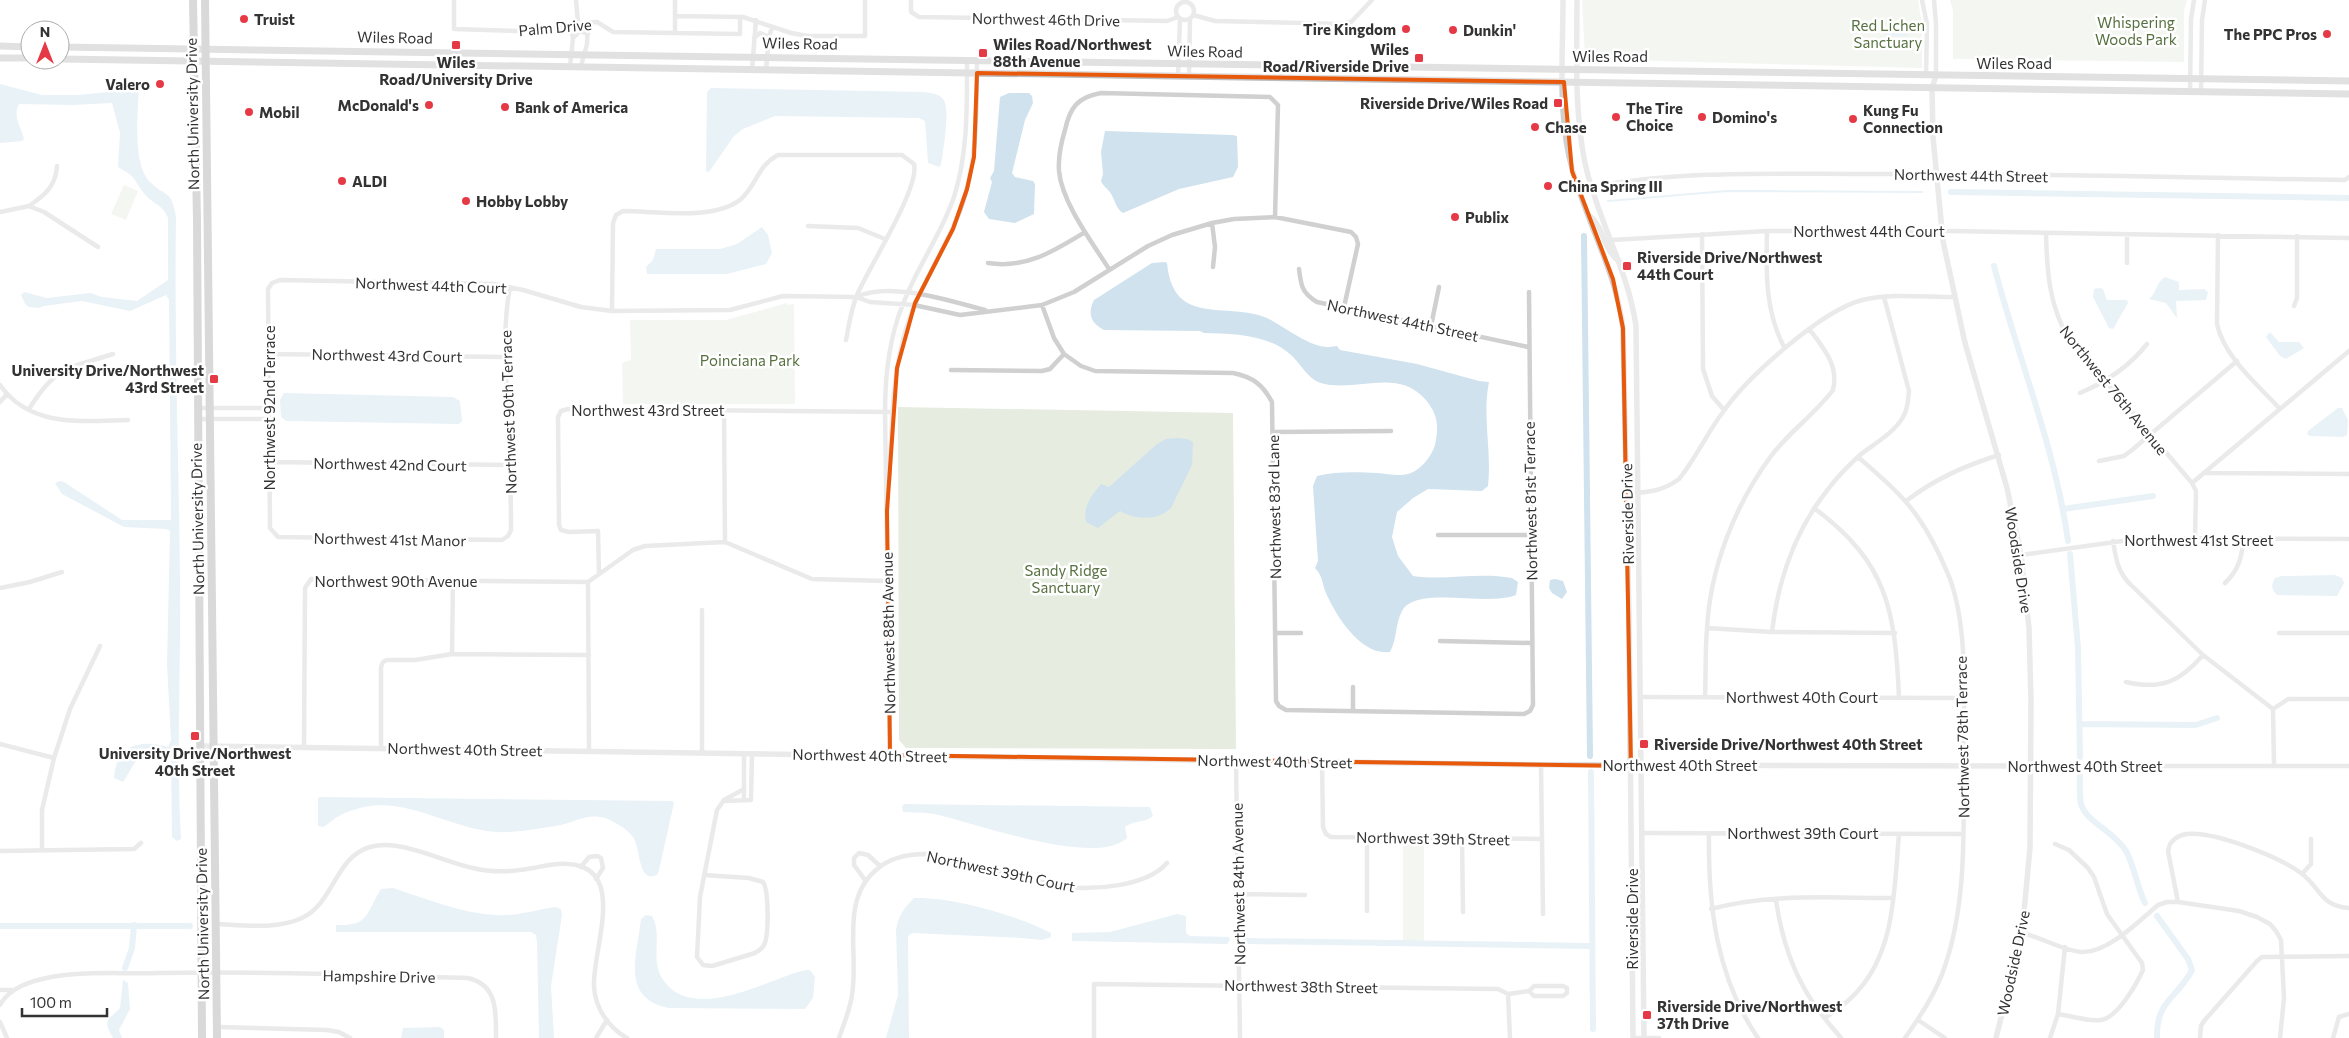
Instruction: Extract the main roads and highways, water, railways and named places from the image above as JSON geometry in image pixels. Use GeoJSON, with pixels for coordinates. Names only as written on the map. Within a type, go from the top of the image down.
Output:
{"type":"FeatureCollection","features":[{"type":"Feature","properties":{"kind":"main road","name":"North University Drive"},"geometry":{"type":"LineString","coordinates":[[193,0],[197,222],[202,1038]]}},
{"type":"Feature","properties":{"kind":"main road","name":"North University Drive"},"geometry":{"type":"LineString","coordinates":[[205,0],[212,746],[217,1038]]}},
{"type":"Feature","properties":{"kind":"main road"},"geometry":{"type":"LineString","coordinates":[[0,46],[20,47]]}},
{"type":"Feature","properties":{"kind":"main road","name":"Wiles Road"},"geometry":{"type":"LineString","coordinates":[[70,47],[766,56],[1178,65],[1578,68],[1926,76],[2349,81]]}},
{"type":"Feature","properties":{"kind":"main road"},"geometry":{"type":"LineString","coordinates":[[0,58],[20,58]]}},
{"type":"Feature","properties":{"kind":"main road","name":"Wiles Road"},"geometry":{"type":"LineString","coordinates":[[70,58],[2349,94]]}},
{"type":"Feature","properties":{"kind":"main road"},"geometry":{"type":"LineString","coordinates":[[2078,77],[2078,90]]}},
{"type":"Feature","properties":{"kind":"main road"},"geometry":{"type":"LineString","coordinates":[[197,222],[207,234]]}},
{"type":"Feature","properties":{"kind":"water"},"geometry":{"type":"Polygon","coordinates":[[[1907,22],[1908,36],[1885,37],[1884,30],[1907,22]]]}},
{"type":"Feature","properties":{"kind":"water"},"geometry":{"type":"Polygon","coordinates":[[[135,82],[139,87],[138,150],[144,174],[150,182],[170,197],[176,217],[181,839],[177,841],[172,837],[171,758],[159,755],[142,757],[135,763],[123,782],[114,778],[119,758],[131,747],[148,744],[168,747],[171,740],[167,664],[170,531],[166,529],[124,527],[62,494],[55,483],[64,482],[122,520],[171,520],[169,300],[166,295],[130,311],[82,301],[39,308],[29,307],[25,304],[21,295],[24,292],[47,298],[90,293],[102,297],[137,301],[168,280],[168,218],[163,209],[146,196],[133,178],[118,167],[120,133],[112,103],[73,105],[19,104],[17,118],[24,139],[22,141],[0,143],[0,84],[42,95],[79,95],[117,91],[135,82]]]}},
{"type":"Feature","properties":{"kind":"water"},"geometry":{"type":"Polygon","coordinates":[[[711,88],[925,92],[935,94],[943,99],[946,111],[946,130],[941,165],[939,167],[928,163],[925,121],[919,118],[775,116],[743,129],[734,136],[709,172],[706,171],[707,92],[711,88]]]}},
{"type":"Feature","properties":{"kind":"water"},"geometry":{"type":"Polygon","coordinates":[[[1009,93],[1029,93],[1032,96],[1033,103],[1025,120],[1012,173],[1015,177],[1033,181],[1035,184],[1034,214],[1015,223],[989,219],[984,212],[992,182],[990,178],[994,171],[1000,97],[1009,93]]]}},
{"type":"Feature","properties":{"kind":"water"},"geometry":{"type":"Polygon","coordinates":[[[1105,131],[1237,136],[1238,167],[1233,177],[1179,189],[1123,213],[1101,181],[1103,174],[1101,152],[1105,131]]]}},
{"type":"Feature","properties":{"kind":"water"},"geometry":{"type":"Polygon","coordinates":[[[762,227],[768,235],[772,253],[766,264],[727,274],[647,274],[646,267],[653,260],[656,249],[720,249],[737,244],[762,227]]]}},
{"type":"Feature","properties":{"kind":"water"},"geometry":{"type":"Polygon","coordinates":[[[1152,263],[1167,263],[1171,283],[1180,297],[1191,304],[1204,308],[1251,313],[1267,318],[1306,341],[1323,347],[1337,346],[1340,350],[1417,364],[1489,382],[1486,408],[1489,460],[1488,486],[1482,491],[1428,489],[1413,498],[1397,512],[1392,537],[1398,556],[1413,576],[1437,578],[1499,576],[1512,578],[1518,582],[1516,595],[1488,599],[1422,599],[1410,603],[1402,611],[1390,652],[1379,652],[1369,648],[1351,633],[1336,612],[1326,593],[1320,574],[1315,568],[1318,561],[1313,486],[1317,476],[1332,473],[1362,472],[1399,475],[1415,471],[1426,461],[1435,445],[1437,426],[1433,410],[1425,399],[1414,390],[1402,384],[1334,385],[1321,383],[1309,375],[1282,348],[1250,336],[1204,333],[1200,331],[1104,330],[1093,321],[1091,310],[1094,300],[1152,263]]]}},
{"type":"Feature","properties":{"kind":"water"},"geometry":{"type":"Polygon","coordinates":[[[2165,277],[2179,282],[2179,290],[2204,289],[2208,292],[2206,300],[2176,301],[2177,318],[2166,303],[2149,299],[2165,277]]]}},
{"type":"Feature","properties":{"kind":"water"},"geometry":{"type":"Polygon","coordinates":[[[2094,289],[2103,289],[2107,300],[2127,300],[2128,303],[2113,329],[2109,328],[2093,297],[2094,289]]]}},
{"type":"Feature","properties":{"kind":"water"},"geometry":{"type":"Polygon","coordinates":[[[2270,332],[2279,342],[2299,342],[2304,348],[2286,359],[2280,356],[2266,337],[2270,332]]]}},
{"type":"Feature","properties":{"kind":"water"},"geometry":{"type":"Polygon","coordinates":[[[284,393],[453,397],[460,401],[462,421],[459,424],[286,421],[281,417],[280,400],[284,393]]]}},
{"type":"Feature","properties":{"kind":"water"},"geometry":{"type":"Polygon","coordinates":[[[2338,408],[2342,408],[2348,420],[2347,435],[2343,437],[2310,436],[2307,434],[2308,431],[2338,408]]]}},
{"type":"Feature","properties":{"kind":"water"},"geometry":{"type":"Polygon","coordinates":[[[1178,438],[1193,442],[1192,465],[1171,508],[1160,515],[1146,518],[1132,516],[1120,511],[1098,528],[1086,522],[1087,506],[1101,484],[1109,487],[1157,444],[1166,439],[1178,438]]]}},
{"type":"Feature","properties":{"kind":"water"},"geometry":{"type":"Polygon","coordinates":[[[2335,575],[2342,578],[2344,583],[2337,596],[2277,595],[2272,587],[2275,578],[2282,576],[2335,575]]]}},
{"type":"Feature","properties":{"kind":"water"},"geometry":{"type":"Polygon","coordinates":[[[1550,580],[1563,581],[1567,592],[1562,599],[1552,593],[1549,588],[1550,580]]]}},
{"type":"Feature","properties":{"kind":"water"},"geometry":{"type":"Polygon","coordinates":[[[318,798],[672,801],[674,803],[659,870],[657,875],[651,876],[643,870],[633,837],[613,821],[605,818],[593,816],[561,825],[521,831],[490,831],[471,828],[418,811],[382,805],[364,807],[347,812],[323,827],[318,826],[318,798]]]}},
{"type":"Feature","properties":{"kind":"water"},"geometry":{"type":"Polygon","coordinates":[[[904,804],[1150,807],[1153,816],[1147,820],[1132,823],[1125,827],[1127,838],[1111,846],[1089,848],[1063,846],[1033,840],[934,814],[903,812],[902,807],[904,804]]]}},
{"type":"Feature","properties":{"kind":"water"},"geometry":{"type":"Polygon","coordinates":[[[393,888],[450,907],[494,915],[520,914],[555,907],[561,909],[562,915],[551,986],[554,1038],[539,1038],[537,942],[536,935],[531,932],[336,932],[336,925],[347,925],[361,921],[381,889],[393,888]]]}},
{"type":"Feature","properties":{"kind":"water"},"geometry":{"type":"Polygon","coordinates":[[[914,898],[930,898],[984,908],[1037,926],[1051,933],[1051,937],[1042,940],[912,933],[908,936],[909,1038],[886,1038],[898,995],[896,930],[898,920],[907,905],[914,898]]]}},
{"type":"Feature","properties":{"kind":"water"},"geometry":{"type":"Polygon","coordinates":[[[1177,914],[1186,916],[1186,933],[1190,936],[1229,937],[1230,940],[1227,944],[1072,941],[1072,933],[1110,932],[1177,914]]]}},
{"type":"Feature","properties":{"kind":"water"},"geometry":{"type":"Polygon","coordinates":[[[646,915],[652,916],[655,923],[657,931],[657,963],[662,978],[672,990],[685,996],[699,999],[714,998],[745,991],[796,972],[810,970],[815,977],[813,998],[805,1009],[669,1008],[654,1003],[643,995],[635,974],[641,919],[646,915]]]}},
{"type":"Feature","properties":{"kind":"water"},"geometry":{"type":"Polygon","coordinates":[[[123,980],[128,983],[130,1009],[119,1030],[122,1038],[113,1038],[107,1024],[120,1008],[123,980]]]}},
{"type":"Feature","properties":{"kind":"water"},"geometry":{"type":"Polygon","coordinates":[[[440,1027],[444,1030],[444,1038],[401,1038],[403,1028],[440,1027]]]}},
{"type":"Feature","properties":{"kind":"waterway"},"geometry":{"type":"LineString","coordinates":[[1608,201],[1727,191],[1922,192]]}},
{"type":"Feature","properties":{"kind":"waterway"},"geometry":{"type":"LineString","coordinates":[[1951,192],[2349,198]]}},
{"type":"Feature","properties":{"kind":"waterway"},"geometry":{"type":"LineString","coordinates":[[1584,236],[1590,756]]}},
{"type":"Feature","properties":{"kind":"waterway"},"geometry":{"type":"LineString","coordinates":[[1994,266],[2045,437],[2062,506],[2068,541]]}},
{"type":"Feature","properties":{"kind":"waterway"},"geometry":{"type":"LineString","coordinates":[[2063,509],[2153,496]]}},
{"type":"Feature","properties":{"kind":"waterway"},"geometry":{"type":"LineString","coordinates":[[2070,554],[2078,648],[2080,757]]}},
{"type":"Feature","properties":{"kind":"waterway"},"geometry":{"type":"LineString","coordinates":[[2080,724],[2196,725],[2217,718]]}},
{"type":"Feature","properties":{"kind":"waterway"},"geometry":{"type":"LineString","coordinates":[[1591,772],[1593,1029]]}},
{"type":"Feature","properties":{"kind":"waterway"},"geometry":{"type":"LineString","coordinates":[[2080,776],[2080,801],[2084,810],[2095,822],[2115,838],[2126,851],[2145,903]]}},
{"type":"Feature","properties":{"kind":"waterway"},"geometry":{"type":"LineString","coordinates":[[2157,916],[2188,959],[2192,970],[2164,1007],[2160,1015],[2157,1038]]}},
{"type":"Feature","properties":{"kind":"waterway"},"geometry":{"type":"LineString","coordinates":[[125,968],[132,948],[134,925]]}},
{"type":"Feature","properties":{"kind":"waterway"},"geometry":{"type":"LineString","coordinates":[[0,926],[190,926]]}},
{"type":"Feature","properties":{"kind":"waterway"},"geometry":{"type":"LineString","coordinates":[[1246,941],[1591,946]]}},
{"type":"Feature","properties":{"kind":"place","name":"Truist"},"geometry":{"type":"Point","coordinates":[244,19]}},
{"type":"Feature","properties":{"kind":"place","name":"Tire Kingdom"},"geometry":{"type":"Point","coordinates":[1406,29]}},
{"type":"Feature","properties":{"kind":"place","name":"Dunkin'"},"geometry":{"type":"Point","coordinates":[1453,30]}},
{"type":"Feature","properties":{"kind":"place","name":"The PPC Pros"},"geometry":{"type":"Point","coordinates":[2327,34]}},
{"type":"Feature","properties":{"kind":"place","name":"Wiles Road/University Drive"},"geometry":{"type":"Point","coordinates":[456,45]}},
{"type":"Feature","properties":{"kind":"place","name":"Wiles Road/Northwest 88th Avenue"},"geometry":{"type":"Point","coordinates":[983,53]}},
{"type":"Feature","properties":{"kind":"place","name":"Wiles Road/Riverside Drive"},"geometry":{"type":"Point","coordinates":[1419,58]}},
{"type":"Feature","properties":{"kind":"place","name":"Valero"},"geometry":{"type":"Point","coordinates":[160,84]}},
{"type":"Feature","properties":{"kind":"place","name":"Riverside Drive/Wiles Road"},"geometry":{"type":"Point","coordinates":[1558,103]}},
{"type":"Feature","properties":{"kind":"place","name":"McDonald's"},"geometry":{"type":"Point","coordinates":[429,105]}},
{"type":"Feature","properties":{"kind":"place","name":"Bank of America"},"geometry":{"type":"Point","coordinates":[505,107]}},
{"type":"Feature","properties":{"kind":"place","name":"Mobil"},"geometry":{"type":"Point","coordinates":[249,112]}},
{"type":"Feature","properties":{"kind":"place","name":"The Tire Choice"},"geometry":{"type":"Point","coordinates":[1616,117]}},
{"type":"Feature","properties":{"kind":"place","name":"Domino's"},"geometry":{"type":"Point","coordinates":[1702,117]}},
{"type":"Feature","properties":{"kind":"place","name":"Kung Fu Connection"},"geometry":{"type":"Point","coordinates":[1853,119]}},
{"type":"Feature","properties":{"kind":"place","name":"Chase"},"geometry":{"type":"Point","coordinates":[1535,127]}},
{"type":"Feature","properties":{"kind":"place","name":"ALDI"},"geometry":{"type":"Point","coordinates":[342,181]}},
{"type":"Feature","properties":{"kind":"place","name":"China Spring III"},"geometry":{"type":"Point","coordinates":[1548,186]}},
{"type":"Feature","properties":{"kind":"place","name":"Hobby Lobby"},"geometry":{"type":"Point","coordinates":[466,201]}},
{"type":"Feature","properties":{"kind":"place","name":"Publix"},"geometry":{"type":"Point","coordinates":[1455,217]}},
{"type":"Feature","properties":{"kind":"place","name":"Riverside Drive/Northwest 44th Court"},"geometry":{"type":"Point","coordinates":[1627,266]}},
{"type":"Feature","properties":{"kind":"place","name":"University Drive/Northwest 43rd Street"},"geometry":{"type":"Point","coordinates":[214,379]}},
{"type":"Feature","properties":{"kind":"place","name":"University Drive/Northwest 40th Street"},"geometry":{"type":"Point","coordinates":[195,736]}},
{"type":"Feature","properties":{"kind":"place","name":"Riverside Drive/Northwest 40th Street"},"geometry":{"type":"Point","coordinates":[1644,744]}},
{"type":"Feature","properties":{"kind":"place","name":"Riverside Drive/Northwest 37th Drive"},"geometry":{"type":"Point","coordinates":[1647,1015]}},
{"type":"Feature","properties":{"kind":"park label","name":"Whispering Woods Park"},"geometry":{"type":"Point","coordinates":[2136,30]}},
{"type":"Feature","properties":{"kind":"park label","name":"Red Lichen Sanctuary"},"geometry":{"type":"Point","coordinates":[1888,34]}},
{"type":"Feature","properties":{"kind":"park label","name":"Poinciana Park"},"geometry":{"type":"Point","coordinates":[750,360]}},
{"type":"Feature","properties":{"kind":"park label","name":"Sandy Ridge Sanctuary"},"geometry":{"type":"Point","coordinates":[1066,578]}}]}
